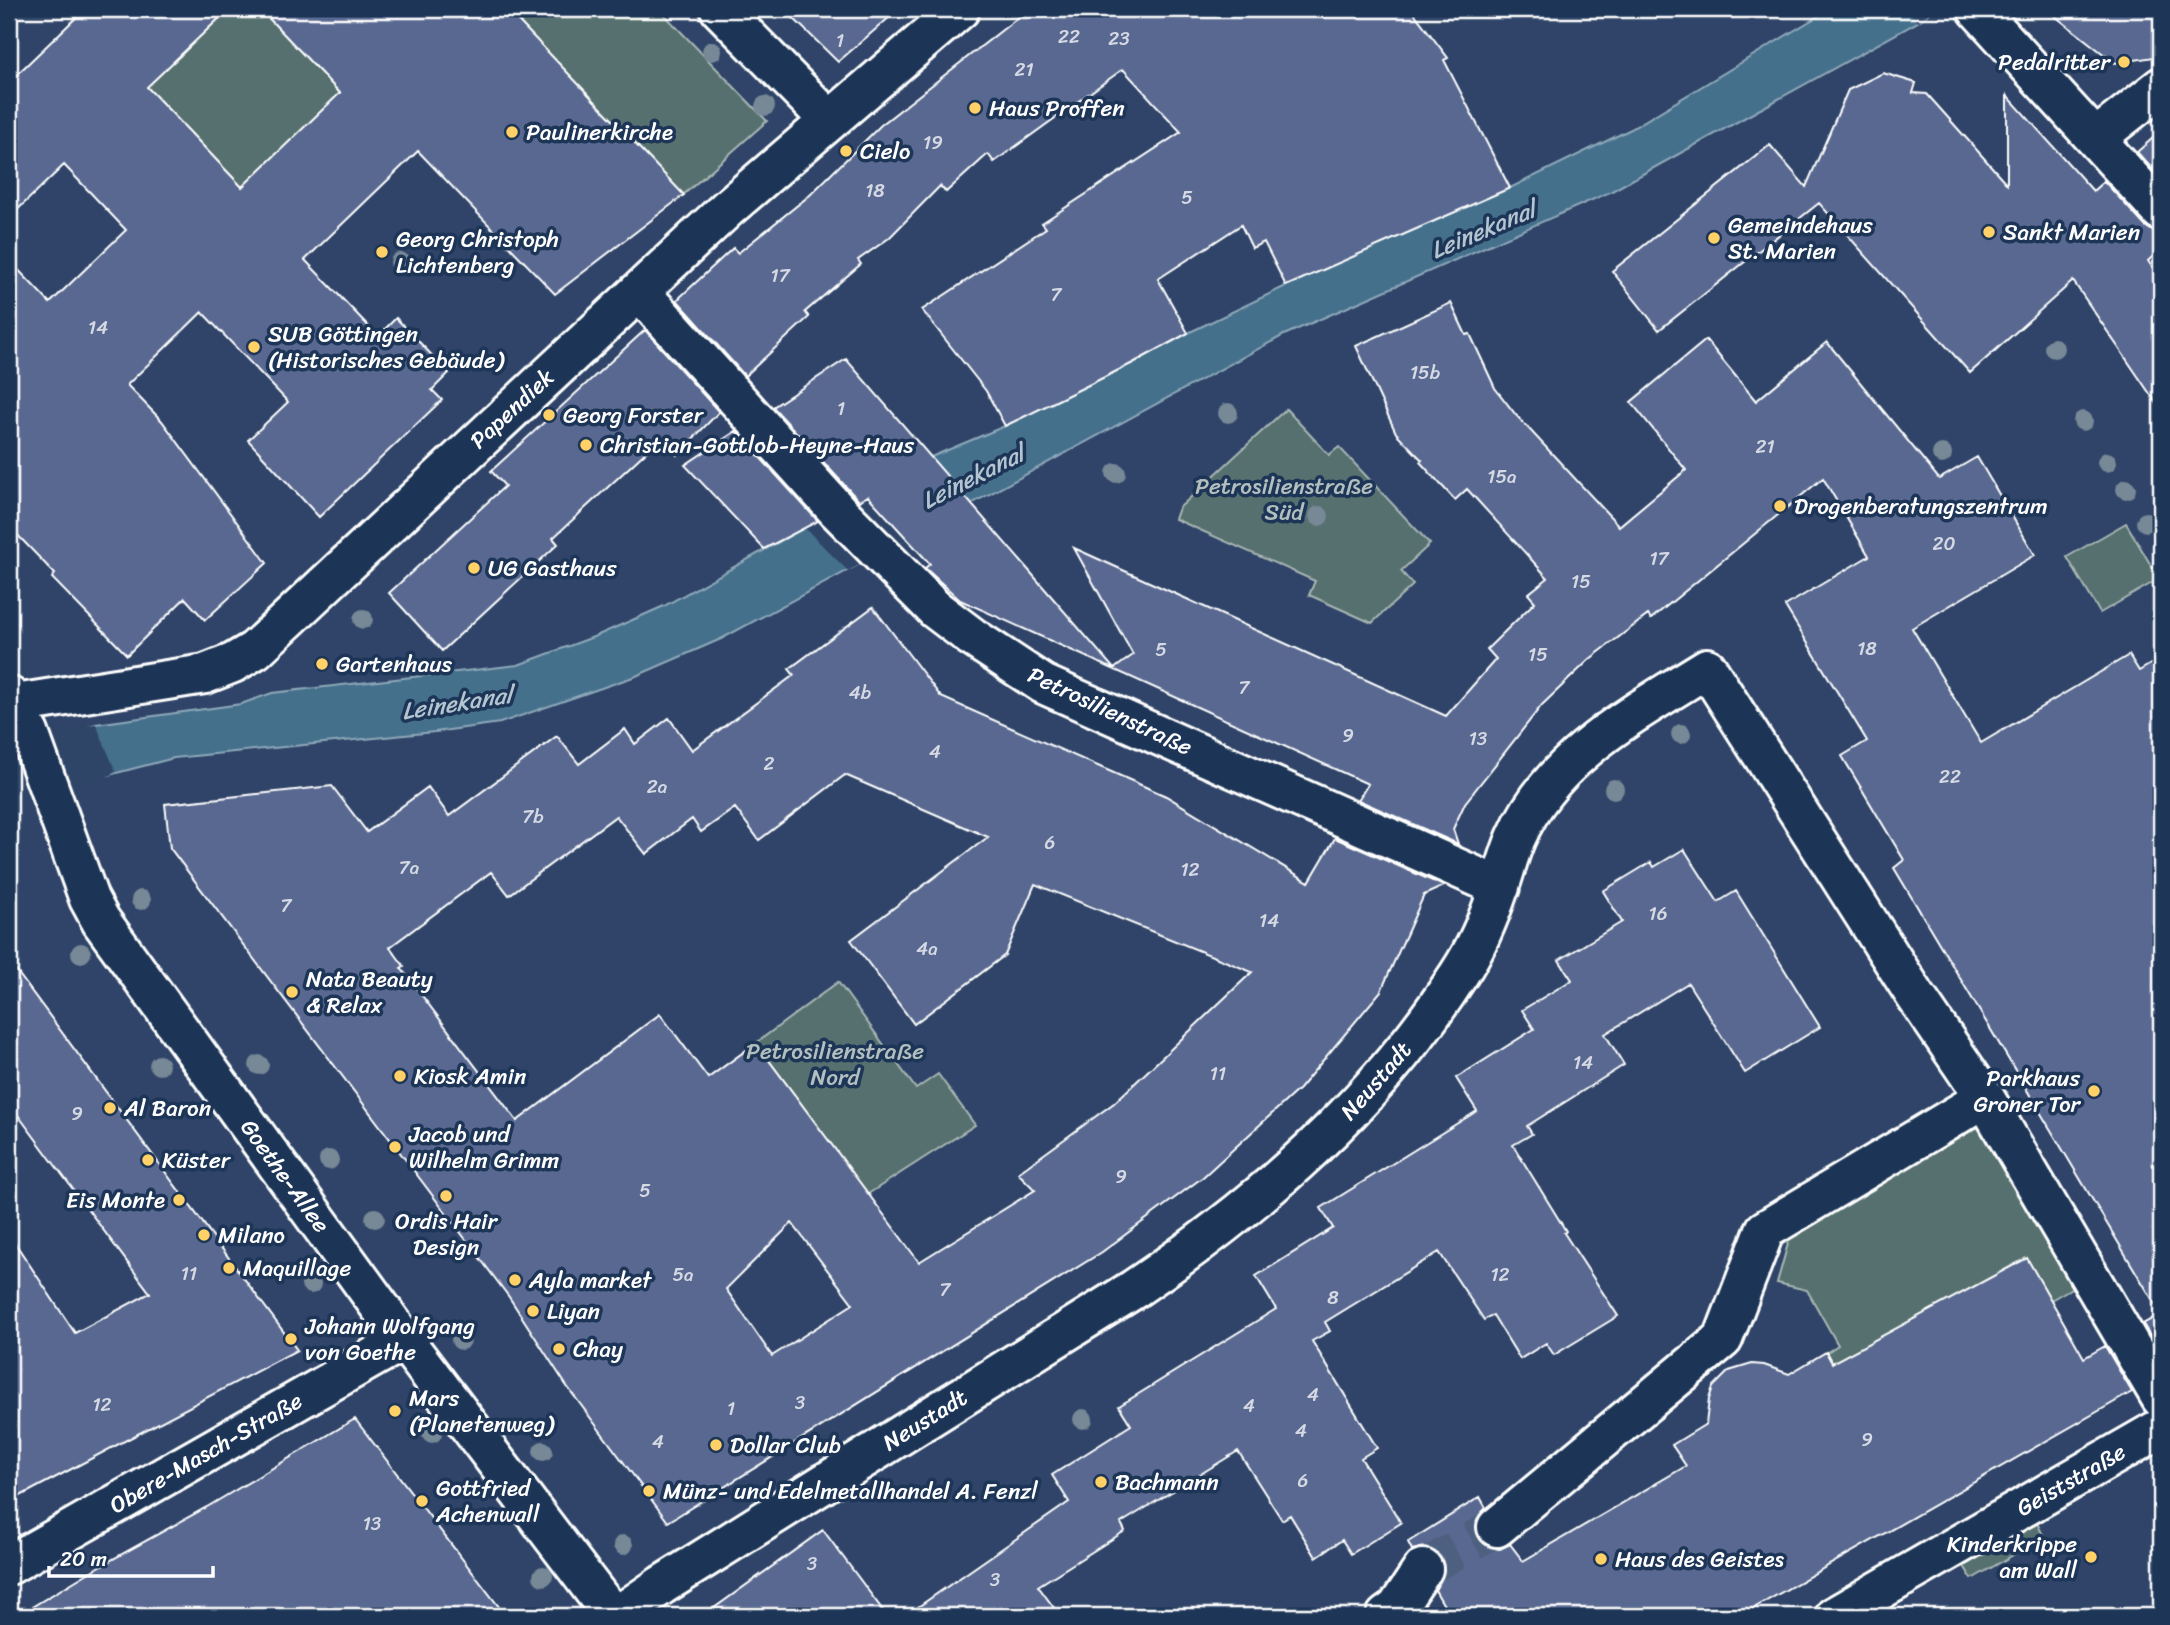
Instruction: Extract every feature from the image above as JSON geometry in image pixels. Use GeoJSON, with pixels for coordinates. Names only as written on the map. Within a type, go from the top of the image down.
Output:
{"type":"FeatureCollection","features":[{"type":"Feature","properties":{"kind":"street"},"geometry":{"type":"LineString","coordinates":[[720,9],[829,120]]}},
{"type":"Feature","properties":{"kind":"street","name":"Papendiek"},"geometry":{"type":"LineString","coordinates":[[15,710],[205,674],[233,663],[255,650],[728,208],[960,9]]}},
{"type":"Feature","properties":{"kind":"street"},"geometry":{"type":"LineString","coordinates":[[1977,9],[2161,211]]}},
{"type":"Feature","properties":{"kind":"street"},"geometry":{"type":"LineString","coordinates":[[2096,138],[2161,87]]}},
{"type":"Feature","properties":{"kind":"street","name":"Petrosilienstraße"},"geometry":{"type":"LineString","coordinates":[[639,291],[837,510],[935,609],[972,637],[1044,684],[1500,887]]}},
{"type":"Feature","properties":{"kind":"street","name":"Neustadt"},"geometry":{"type":"LineString","coordinates":[[615,1616],[1119,1298],[1186,1253],[1300,1162],[1350,1112],[1418,1031],[1460,974],[1484,930],[1515,839],[1528,813],[1556,775],[1625,719],[1707,668],[1915,995],[1985,1098]]}},
{"type":"Feature","properties":{"kind":"street","name":"Goethe-Allee"},"geometry":{"type":"LineString","coordinates":[[15,710],[53,799],[89,899],[101,920],[404,1340],[615,1616]]}},
{"type":"Feature","properties":{"kind":"street"},"geometry":{"type":"LineString","coordinates":[[1497,1527],[1723,1339],[1765,1230],[1985,1098],[2161,1398]]}},
{"type":"Feature","properties":{"kind":"street","name":"Obere-Masch-Straße"},"geometry":{"type":"LineString","coordinates":[[9,1565],[404,1340]]}},
{"type":"Feature","properties":{"kind":"street","name":"Geiststraße"},"geometry":{"type":"LineString","coordinates":[[1835,1616],[2161,1429]]}},
{"type":"Feature","properties":{"kind":"street"},"geometry":{"type":"LineString","coordinates":[[1386,1616],[1397,1608],[1423,1569]]}},
{"type":"Feature","properties":{"kind":"green space"},"geometry":{"type":"Polygon","coordinates":[[[229,9],[260,9],[340,93],[242,187],[147,87],[229,9]]]}},
{"type":"Feature","properties":{"kind":"green space"},"geometry":{"type":"Polygon","coordinates":[[[507,9],[659,9],[767,121],[683,195],[507,9]]]}},
{"type":"Feature","properties":{"kind":"green space","name":"Petrosilienstraße Süd"},"geometry":{"type":"Polygon","coordinates":[[[1286,409],[1329,455],[1339,447],[1430,544],[1401,571],[1413,585],[1372,623],[1309,595],[1315,581],[1175,519],[1179,508],[1286,409]]]}},
{"type":"Feature","properties":{"kind":"green space"},"geometry":{"type":"Polygon","coordinates":[[[2126,523],[2159,579],[2100,613],[2067,557],[2126,523]]]}},
{"type":"Feature","properties":{"kind":"green space","name":"Petrosilienstraße Nord"},"geometry":{"type":"Polygon","coordinates":[[[838,982],[916,1089],[938,1074],[975,1125],[868,1194],[756,1043],[838,982]]]}},
{"type":"Feature","properties":{"kind":"green space"},"geometry":{"type":"Polygon","coordinates":[[[1982,1125],[2075,1286],[2051,1300],[2026,1258],[1833,1364],[1826,1353],[1838,1345],[1807,1290],[1777,1283],[1791,1233],[1982,1125]]]}},
{"type":"Feature","properties":{"kind":"green space"},"geometry":{"type":"Polygon","coordinates":[[[2037,1523],[2044,1537],[1972,1579],[1964,1566],[2037,1523]]]}},
{"type":"Feature","properties":{"kind":"water","name":"Leinekanal"},"geometry":{"type":"Polygon","coordinates":[[[1830,9],[1934,9],[1918,22],[1610,192],[1284,335],[721,639],[636,676],[500,723],[174,758],[9,801],[9,745],[96,724],[241,704],[272,693],[518,665],[596,636],[664,606],[931,457],[1005,426],[1286,286],[1510,188],[1631,129],[1830,9]]]}},
{"type":"Feature","properties":{"kind":"pier"},"geometry":{"type":"Polygon","coordinates":[[[1906,9],[1934,9],[1918,22],[1906,9]]]}},
{"type":"Feature","properties":{"kind":"pier"},"geometry":{"type":"Polygon","coordinates":[[[869,491],[914,536],[848,571],[805,528],[869,491]]]}},
{"type":"Feature","properties":{"kind":"pier"},"geometry":{"type":"Polygon","coordinates":[[[96,724],[116,772],[99,781],[9,804],[9,742],[74,726],[96,724]]]}},
{"type":"Feature","properties":{"kind":"building","name":"SUB Göttingen (Historisches Gebäude)"},"geometry":{"type":"Polygon","coordinates":[[[85,9],[229,9],[147,87],[242,187],[340,93],[260,9],[507,9],[684,195],[555,294],[418,151],[305,260],[378,336],[396,318],[449,373],[432,390],[442,400],[319,517],[248,440],[288,402],[202,312],[127,385],[162,421],[267,563],[205,620],[185,598],[127,655],[52,578],[55,574],[9,526],[9,260],[50,303],[126,230],[64,165],[9,218],[9,82],[85,9]]]}},
{"type":"Feature","properties":{"kind":"building"},"geometry":{"type":"Polygon","coordinates":[[[784,9],[899,9],[838,62],[784,9]]]}},
{"type":"Feature","properties":{"kind":"building"},"geometry":{"type":"Polygon","coordinates":[[[1029,9],[1411,9],[1448,58],[1444,60],[1510,188],[1286,286],[1264,242],[1252,248],[1241,225],[1158,279],[1188,333],[1005,426],[986,391],[922,310],[1046,228],[1042,223],[1181,132],[1123,69],[994,162],[988,154],[946,192],[940,186],[889,238],[858,260],[861,264],[805,312],[809,317],[745,376],[677,300],[733,248],[738,253],[810,195],[881,125],[1029,9]]]}},
{"type":"Feature","properties":{"kind":"building"},"geometry":{"type":"Polygon","coordinates":[[[2046,9],[2161,9],[2161,56],[2115,63],[2046,9]]]}},
{"type":"Feature","properties":{"kind":"building","name":"Sankt Marien"},"geometry":{"type":"Polygon","coordinates":[[[1883,73],[1916,83],[1913,93],[1927,94],[2007,184],[2007,95],[2093,191],[2104,181],[2145,226],[2154,232],[2161,232],[2161,249],[2148,261],[2161,280],[2161,410],[2073,281],[1970,373],[1819,203],[1659,330],[1612,271],[1770,145],[1806,187],[1848,90],[1883,73]]]}},
{"type":"Feature","properties":{"kind":"building"},"geometry":{"type":"Polygon","coordinates":[[[2161,131],[2161,179],[2137,152],[2161,131]]]}},
{"type":"Feature","properties":{"kind":"building"},"geometry":{"type":"Polygon","coordinates":[[[1451,303],[1466,335],[1470,334],[1495,388],[1516,415],[1619,526],[1686,470],[1631,402],[1706,340],[1756,401],[1827,342],[1939,479],[1977,457],[2035,555],[1912,628],[1981,743],[2129,655],[2139,671],[2161,658],[2161,1314],[1894,868],[1904,860],[1842,756],[1867,741],[1785,606],[1869,556],[1823,478],[1651,619],[1648,615],[1590,659],[1542,705],[1465,803],[1453,829],[1458,844],[1358,800],[1368,784],[960,600],[925,568],[930,564],[868,496],[859,501],[773,407],[846,359],[1114,669],[1133,655],[1074,548],[1446,716],[1496,659],[1487,649],[1535,602],[1528,594],[1548,578],[1467,489],[1455,500],[1396,433],[1356,346],[1451,303]]]}},
{"type":"Feature","properties":{"kind":"building"},"geometry":{"type":"Polygon","coordinates":[[[645,330],[719,412],[677,455],[661,438],[553,538],[558,544],[442,651],[389,593],[505,486],[491,471],[645,330]]]}},
{"type":"Feature","properties":{"kind":"building"},"geometry":{"type":"Polygon","coordinates":[[[736,431],[818,521],[764,549],[685,465],[736,431]]]}},
{"type":"Feature","properties":{"kind":"building"},"geometry":{"type":"Polygon","coordinates":[[[873,607],[941,697],[1166,796],[1309,882],[1335,838],[1444,886],[1424,895],[1381,991],[1299,1089],[1203,1177],[1102,1252],[668,1522],[566,1385],[509,1297],[170,848],[165,804],[332,786],[367,832],[428,787],[449,816],[557,736],[579,764],[625,729],[635,744],[669,718],[692,750],[794,675],[789,669],[873,607]],[[845,775],[759,840],[735,808],[701,832],[692,819],[646,854],[616,816],[509,895],[491,872],[390,947],[404,966],[401,968],[517,1121],[660,1014],[708,1078],[756,1043],[919,1262],[1035,1190],[1018,1173],[1114,1103],[1252,972],[1035,884],[1005,955],[914,1024],[851,940],[988,837],[845,775]],[[792,1223],[726,1289],[772,1356],[853,1304],[792,1223]]]}},
{"type":"Feature","properties":{"kind":"building"},"geometry":{"type":"Polygon","coordinates":[[[1684,849],[1718,902],[1736,891],[1820,1027],[1745,1073],[1688,983],[1605,1034],[1624,1065],[1527,1126],[1532,1134],[1513,1145],[1566,1231],[1564,1233],[1618,1316],[1554,1355],[1546,1343],[1520,1359],[1493,1315],[1484,1320],[1439,1252],[1325,1322],[1330,1331],[1312,1341],[1377,1448],[1361,1458],[1401,1523],[1351,1554],[1342,1540],[1316,1557],[1290,1515],[1282,1520],[1238,1451],[1121,1523],[1125,1531],[1038,1586],[1060,1616],[905,1616],[1069,1502],[1052,1475],[1131,1425],[1119,1406],[1276,1309],[1256,1276],[1333,1228],[1321,1208],[1477,1111],[1456,1078],[1534,1029],[1522,1010],[1572,980],[1559,960],[1622,922],[1603,891],[1651,862],[1654,867],[1684,849]]]}},
{"type":"Feature","properties":{"kind":"building"},"geometry":{"type":"Polygon","coordinates":[[[9,961],[297,1350],[9,1502],[9,1234],[75,1333],[150,1293],[9,1103],[9,961]]]}},
{"type":"Feature","properties":{"kind":"building"},"geometry":{"type":"Polygon","coordinates":[[[2027,1258],[2084,1358],[2105,1346],[2132,1392],[1740,1616],[1450,1616],[1435,1590],[1445,1571],[1442,1559],[1435,1550],[1425,1547],[1412,1550],[1408,1542],[1480,1497],[1486,1508],[1476,1520],[1475,1530],[1480,1540],[1490,1548],[1500,1549],[1510,1544],[1523,1561],[1686,1466],[1672,1445],[1706,1424],[1713,1387],[1729,1371],[1752,1364],[1764,1365],[1789,1374],[1826,1352],[1832,1363],[2027,1258]]]}},
{"type":"Feature","properties":{"kind":"building"},"geometry":{"type":"Polygon","coordinates":[[[2161,1314],[2161,1355],[2143,1324],[2161,1314]]]}},
{"type":"Feature","properties":{"kind":"building"},"geometry":{"type":"Polygon","coordinates":[[[355,1419],[506,1616],[17,1616],[207,1507],[355,1419]]]}},
{"type":"Feature","properties":{"kind":"building"},"geometry":{"type":"Polygon","coordinates":[[[823,1530],[887,1616],[703,1616],[823,1530]]]}},
{"type":"Feature","properties":{"kind":"tunnel"},"geometry":{"type":"LineString","coordinates":[[1423,1569],[1497,1527]]}},
{"type":"Feature","properties":{"kind":"place","name":"Pedalritter"},"geometry":{"type":"Point","coordinates":[2124,62]}},
{"type":"Feature","properties":{"kind":"place","name":"Haus Proffen"},"geometry":{"type":"Point","coordinates":[975,108]}},
{"type":"Feature","properties":{"kind":"place","name":"Paulinerkirche"},"geometry":{"type":"Point","coordinates":[512,132]}},
{"type":"Feature","properties":{"kind":"place","name":"Cielo"},"geometry":{"type":"Point","coordinates":[846,151]}},
{"type":"Feature","properties":{"kind":"place","name":"Sankt Marien"},"geometry":{"type":"Point","coordinates":[1989,232]}},
{"type":"Feature","properties":{"kind":"place","name":"Gemeindehaus St. Marien"},"geometry":{"type":"Point","coordinates":[1714,238]}},
{"type":"Feature","properties":{"kind":"place","name":"Georg Christoph Lichtenberg"},"geometry":{"type":"Point","coordinates":[382,252]}},
{"type":"Feature","properties":{"kind":"place","name":"SUB Göttingen (Historisches Gebäude)"},"geometry":{"type":"Point","coordinates":[254,347]}},
{"type":"Feature","properties":{"kind":"place","name":"Georg Forster"},"geometry":{"type":"Point","coordinates":[549,415]}},
{"type":"Feature","properties":{"kind":"place","name":"Christian-Gottlob-Heyne-Haus"},"geometry":{"type":"Point","coordinates":[586,445]}},
{"type":"Feature","properties":{"kind":"place","name":"Drogenberatungszentrum"},"geometry":{"type":"Point","coordinates":[1780,506]}},
{"type":"Feature","properties":{"kind":"place","name":"UG Gasthaus"},"geometry":{"type":"Point","coordinates":[474,568]}},
{"type":"Feature","properties":{"kind":"place","name":"Gartenhaus"},"geometry":{"type":"Point","coordinates":[322,664]}},
{"type":"Feature","properties":{"kind":"place","name":"Nata Beauty & Relax"},"geometry":{"type":"Point","coordinates":[292,992]}},
{"type":"Feature","properties":{"kind":"place","name":"Kiosk Amin"},"geometry":{"type":"Point","coordinates":[400,1076]}},
{"type":"Feature","properties":{"kind":"place","name":"Parkhaus Groner Tor"},"geometry":{"type":"Point","coordinates":[2094,1091]}},
{"type":"Feature","properties":{"kind":"place","name":"Al Baron"},"geometry":{"type":"Point","coordinates":[110,1108]}},
{"type":"Feature","properties":{"kind":"place","name":"Jacob und Wilhelm Grimm"},"geometry":{"type":"Point","coordinates":[395,1147]}},
{"type":"Feature","properties":{"kind":"place","name":"Küster"},"geometry":{"type":"Point","coordinates":[148,1160]}},
{"type":"Feature","properties":{"kind":"place","name":"Ordis Hair Design"},"geometry":{"type":"Point","coordinates":[446,1196]}},
{"type":"Feature","properties":{"kind":"place","name":"Eis Monte"},"geometry":{"type":"Point","coordinates":[179,1200]}},
{"type":"Feature","properties":{"kind":"place","name":"Milano"},"geometry":{"type":"Point","coordinates":[204,1235]}},
{"type":"Feature","properties":{"kind":"place","name":"Maquillage"},"geometry":{"type":"Point","coordinates":[229,1268]}},
{"type":"Feature","properties":{"kind":"place","name":"Ayla market"},"geometry":{"type":"Point","coordinates":[515,1280]}},
{"type":"Feature","properties":{"kind":"place","name":"Liyan"},"geometry":{"type":"Point","coordinates":[533,1311]}},
{"type":"Feature","properties":{"kind":"place","name":"Johann Wolfgang von Goethe"},"geometry":{"type":"Point","coordinates":[291,1339]}},
{"type":"Feature","properties":{"kind":"place","name":"Chay"},"geometry":{"type":"Point","coordinates":[559,1349]}},
{"type":"Feature","properties":{"kind":"place","name":"Mars (Planetenweg)"},"geometry":{"type":"Point","coordinates":[395,1411]}},
{"type":"Feature","properties":{"kind":"place","name":"Dollar Club"},"geometry":{"type":"Point","coordinates":[716,1445]}},
{"type":"Feature","properties":{"kind":"place","name":"Bachmann"},"geometry":{"type":"Point","coordinates":[1101,1482]}},
{"type":"Feature","properties":{"kind":"place","name":"Münz- und Edelmetallhandel A. Fenzl"},"geometry":{"type":"Point","coordinates":[649,1491]}},
{"type":"Feature","properties":{"kind":"place","name":"Gottfried Achenwall"},"geometry":{"type":"Point","coordinates":[422,1501]}},
{"type":"Feature","properties":{"kind":"place","name":"Kinderkrippe am Wall"},"geometry":{"type":"Point","coordinates":[2091,1557]}},
{"type":"Feature","properties":{"kind":"place","name":"Haus des Geistes"},"geometry":{"type":"Point","coordinates":[1601,1559]}}]}
